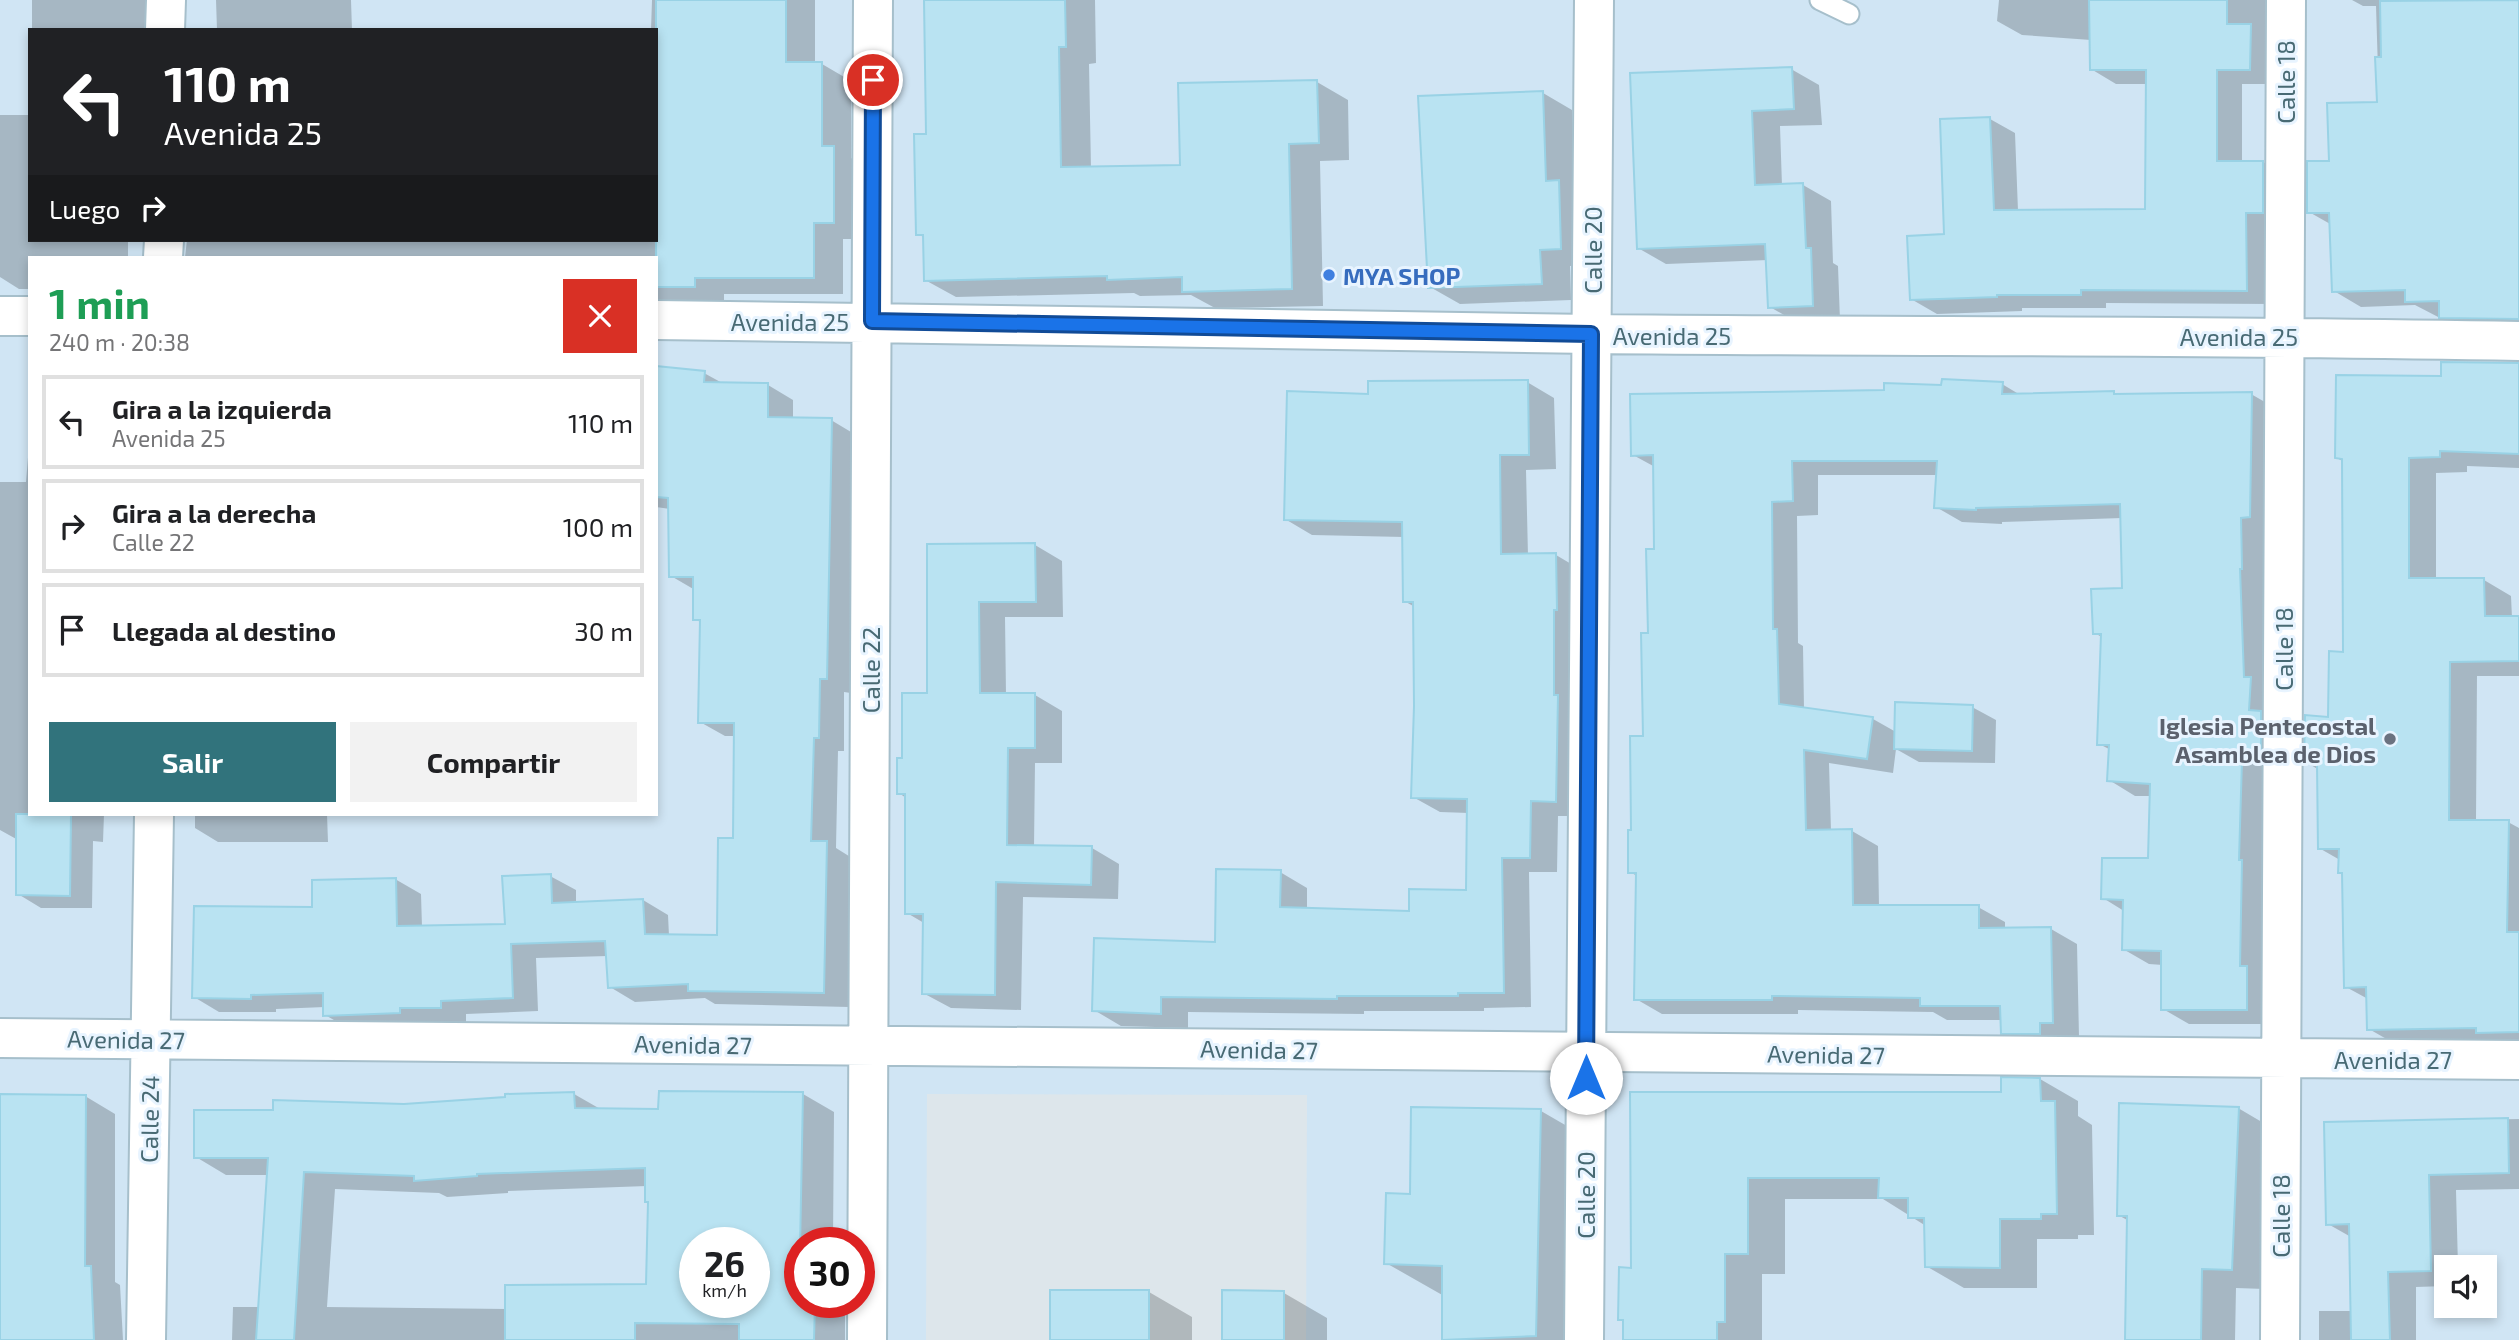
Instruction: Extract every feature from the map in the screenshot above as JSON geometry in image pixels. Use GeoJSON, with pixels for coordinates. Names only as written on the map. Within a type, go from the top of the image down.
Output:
{"type":"FeatureCollection","features":[{"type":"Feature","properties":{"kind":"street"},"geometry":{"type":"LineString","coordinates":[[165,28],[166,0]]}},
{"type":"Feature","properties":{"kind":"street","name":"Calle 22"},"geometry":{"type":"LineString","coordinates":[[867,1340],[873,0]]}},
{"type":"Feature","properties":{"kind":"street","name":"Calle 20"},"geometry":{"type":"LineString","coordinates":[[1584,1340],[1594,0]]}},
{"type":"Feature","properties":{"kind":"street","name":"Calle 18"},"geometry":{"type":"LineString","coordinates":[[2280,1340],[2286,0]]}},
{"type":"Feature","properties":{"kind":"street"},"geometry":{"type":"LineString","coordinates":[[0,316],[28,316]]}},
{"type":"Feature","properties":{"kind":"street","name":"Avenida 25"},"geometry":{"type":"LineString","coordinates":[[658,320],[872,321],[1591,334],[2284,336],[2519,341]]}},
{"type":"Feature","properties":{"kind":"street","name":"Calle 24"},"geometry":{"type":"LineString","coordinates":[[146,1340],[154,816]]}},
{"type":"Feature","properties":{"kind":"street","name":"Avenida 27"},"geometry":{"type":"LineString","coordinates":[[0,1038],[2519,1060]]}},
{"type":"Feature","properties":{"kind":"lane"},"geometry":{"type":"LineString","coordinates":[[1820,0],[1849,14]]}},
{"type":"Feature","properties":{"kind":"shaded area"},"geometry":{"type":"Polygon","coordinates":[[[0,0],[2519,0],[2519,1340],[0,1340],[0,0]]]}},
{"type":"Feature","properties":{"kind":"shaded area"},"geometry":{"type":"Polygon","coordinates":[[[927,1094],[1307,1095],[1306,1340],[926,1340],[927,1094]]]}},
{"type":"Feature","properties":{"kind":"building"},"geometry":{"type":"Polygon","coordinates":[[[656,0],[786,0],[786,62],[822,62],[822,146],[834,146],[834,223],[814,223],[814,278],[695,278],[695,287],[658,287],[656,0]]]}},
{"type":"Feature","properties":{"kind":"building"},"geometry":{"type":"Polygon","coordinates":[[[924,0],[1065,0],[1066,47],[1059,47],[1061,167],[1180,165],[1178,83],[1317,80],[1319,143],[1289,144],[1292,289],[1182,292],[1182,277],[1107,280],[1107,276],[924,281],[923,235],[916,235],[914,134],[926,134],[924,0]]]}},
{"type":"Feature","properties":{"kind":"building"},"geometry":{"type":"Polygon","coordinates":[[[2089,0],[2227,0],[2227,24],[2251,24],[2250,70],[2217,70],[2217,161],[2263,161],[2263,213],[2246,213],[2247,291],[2081,290],[2081,295],[1997,295],[1910,300],[1907,236],[1944,234],[1940,119],[1990,117],[1994,210],[2145,209],[2146,70],[2090,70],[2089,0]]]}},
{"type":"Feature","properties":{"kind":"building"},"geometry":{"type":"Polygon","coordinates":[[[2519,0],[2519,319],[2439,318],[2439,301],[2405,302],[2405,290],[2332,292],[2329,213],[2307,213],[2307,161],[2329,161],[2327,103],[2377,102],[2375,57],[2381,57],[2380,1],[2519,0]]]}},
{"type":"Feature","properties":{"kind":"building"},"geometry":{"type":"Polygon","coordinates":[[[1792,67],[1794,109],[1752,111],[1755,185],[1803,183],[1806,248],[1811,248],[1813,306],[1768,308],[1765,244],[1637,249],[1630,73],[1792,67]]]}},
{"type":"Feature","properties":{"kind":"building"},"geometry":{"type":"Polygon","coordinates":[[[1543,91],[1546,181],[1559,180],[1561,249],[1540,250],[1542,284],[1428,288],[1418,96],[1543,91]]]}},
{"type":"Feature","properties":{"kind":"building"},"geometry":{"type":"Polygon","coordinates":[[[2441,362],[2519,363],[2519,454],[2440,451],[2440,457],[2409,458],[2409,578],[2484,578],[2485,616],[2519,616],[2519,661],[2450,662],[2449,820],[2509,820],[2507,932],[2519,932],[2519,1032],[2476,1033],[2476,1028],[2367,1030],[2366,987],[2344,988],[2342,873],[2338,873],[2339,849],[2318,849],[2317,764],[2304,763],[2305,715],[2328,717],[2329,651],[2343,652],[2342,459],[2335,458],[2336,375],[2441,376],[2441,362]]]}},
{"type":"Feature","properties":{"kind":"building"},"geometry":{"type":"Polygon","coordinates":[[[658,366],[705,371],[704,382],[768,383],[768,417],[832,418],[827,679],[820,679],[819,738],[814,738],[811,841],[827,841],[824,993],[688,991],[688,984],[608,988],[605,941],[511,944],[513,998],[441,1001],[441,1008],[400,1008],[400,1013],[323,1016],[323,993],[251,995],[251,999],[192,998],[194,906],[312,907],[312,880],[396,878],[397,926],[505,924],[502,876],[551,874],[552,903],[643,899],[645,934],[717,935],[718,838],[733,838],[734,723],[698,723],[700,620],[693,620],[693,577],[669,577],[668,498],[658,497],[658,366]]]}},
{"type":"Feature","properties":{"kind":"building"},"geometry":{"type":"Polygon","coordinates":[[[1942,379],[2003,382],[2002,394],[2114,391],[2114,394],[2252,392],[2250,517],[2241,518],[2240,569],[2244,677],[2251,677],[2249,710],[2261,711],[2261,760],[2242,759],[2240,966],[2247,966],[2247,1010],[2161,1010],[2161,951],[2122,950],[2123,900],[2101,899],[2102,858],[2148,858],[2150,784],[2107,781],[2109,745],[2097,745],[2101,634],[2093,634],[2091,589],[2122,588],[2120,504],[1976,510],[1934,508],[1937,461],[1792,461],[1793,501],[1772,502],[1773,629],[1777,629],[1779,704],[1873,717],[1867,759],[1804,750],[1806,830],[1852,829],[1853,905],[1979,905],[1979,928],[2051,927],[2053,1023],[2040,1023],[2040,1034],[2001,1034],[2000,1006],[1920,1006],[1920,998],[1772,996],[1772,1000],[1634,1000],[1636,873],[1628,873],[1628,830],[1631,830],[1630,736],[1643,736],[1641,633],[1648,633],[1646,549],[1654,549],[1653,455],[1631,456],[1630,394],[1884,390],[1884,383],[1941,385],[1942,379]]]}},
{"type":"Feature","properties":{"kind":"building"},"geometry":{"type":"Polygon","coordinates":[[[1528,380],[1529,455],[1500,455],[1501,554],[1556,553],[1556,802],[1531,801],[1530,858],[1502,858],[1504,993],[1458,993],[1458,996],[1337,996],[1337,999],[1161,997],[1161,1014],[1092,1011],[1094,938],[1215,942],[1216,869],[1281,870],[1280,907],[1409,911],[1409,889],[1466,890],[1467,799],[1411,798],[1413,602],[1403,602],[1402,522],[1284,520],[1287,391],[1368,394],[1368,381],[1528,380]]]}},
{"type":"Feature","properties":{"kind":"building"},"geometry":{"type":"Polygon","coordinates":[[[1035,543],[1036,602],[979,602],[980,693],[1035,693],[1035,748],[1008,748],[1007,845],[1092,846],[1091,885],[996,882],[995,995],[922,994],[923,914],[905,914],[905,794],[897,794],[897,758],[902,758],[902,693],[927,693],[927,544],[1035,543]]]}},
{"type":"Feature","properties":{"kind":"building"},"geometry":{"type":"Polygon","coordinates":[[[1895,702],[1973,705],[1972,751],[1894,749],[1895,702]]]}},
{"type":"Feature","properties":{"kind":"building"},"geometry":{"type":"Polygon","coordinates":[[[16,814],[71,816],[70,896],[16,895],[16,814]]]}},
{"type":"Feature","properties":{"kind":"building"},"geometry":{"type":"Polygon","coordinates":[[[2001,1077],[2040,1078],[2041,1101],[2055,1101],[2057,1214],[2041,1214],[2041,1219],[2000,1219],[2000,1268],[1925,1267],[1924,1218],[1908,1218],[1908,1198],[1878,1198],[1879,1178],[1748,1178],[1748,1254],[1725,1254],[1725,1322],[1717,1322],[1717,1340],[1623,1340],[1623,1320],[1618,1320],[1619,1267],[1631,1268],[1630,1092],[2001,1092],[2001,1077]]]}},
{"type":"Feature","properties":{"kind":"building"},"geometry":{"type":"Polygon","coordinates":[[[659,1091],[803,1092],[800,1227],[784,1227],[784,1318],[815,1318],[814,1340],[739,1340],[739,1324],[635,1323],[635,1340],[505,1340],[505,1285],[646,1284],[648,1202],[645,1202],[645,1168],[477,1174],[414,1181],[414,1176],[304,1172],[294,1340],[256,1340],[268,1158],[194,1158],[194,1110],[273,1110],[273,1100],[404,1104],[505,1097],[505,1094],[574,1092],[575,1108],[658,1109],[659,1091]]]}},
{"type":"Feature","properties":{"kind":"building"},"geometry":{"type":"Polygon","coordinates":[[[0,1094],[86,1095],[85,1266],[91,1266],[94,1340],[0,1340],[0,1094]]]}},
{"type":"Feature","properties":{"kind":"building"},"geometry":{"type":"Polygon","coordinates":[[[2119,1103],[2239,1107],[2232,1270],[2202,1269],[2201,1340],[2125,1340],[2127,1216],[2117,1216],[2119,1103]]]}},
{"type":"Feature","properties":{"kind":"building"},"geometry":{"type":"Polygon","coordinates":[[[1411,1107],[1541,1109],[1536,1336],[1442,1340],[1442,1266],[1384,1264],[1386,1193],[1410,1194],[1411,1107]]]}},
{"type":"Feature","properties":{"kind":"building"},"geometry":{"type":"Polygon","coordinates":[[[2508,1118],[2509,1173],[2429,1175],[2431,1271],[2388,1272],[2390,1340],[2351,1340],[2349,1224],[2326,1225],[2324,1122],[2508,1118]]]}},
{"type":"Feature","properties":{"kind":"building"},"geometry":{"type":"Polygon","coordinates":[[[1050,1290],[1149,1290],[1149,1340],[1050,1340],[1050,1290]]]}},
{"type":"Feature","properties":{"kind":"building"},"geometry":{"type":"Polygon","coordinates":[[[1222,1290],[1284,1291],[1284,1340],[1222,1340],[1222,1290]]]}},
{"type":"Feature","properties":{"kind":"place","name":"MYA SHOP"},"geometry":{"type":"Point","coordinates":[1329,275]}},
{"type":"Feature","properties":{"kind":"place","name":"Iglesia Pentecostal Asamblea de Dios"},"geometry":{"type":"Point","coordinates":[2390,739]}},
{"type":"Feature","properties":{"kind":"route"},"geometry":{"type":"LineString","coordinates":[[873,80],[872,321],[1591,334],[1586,1078]]}}]}
